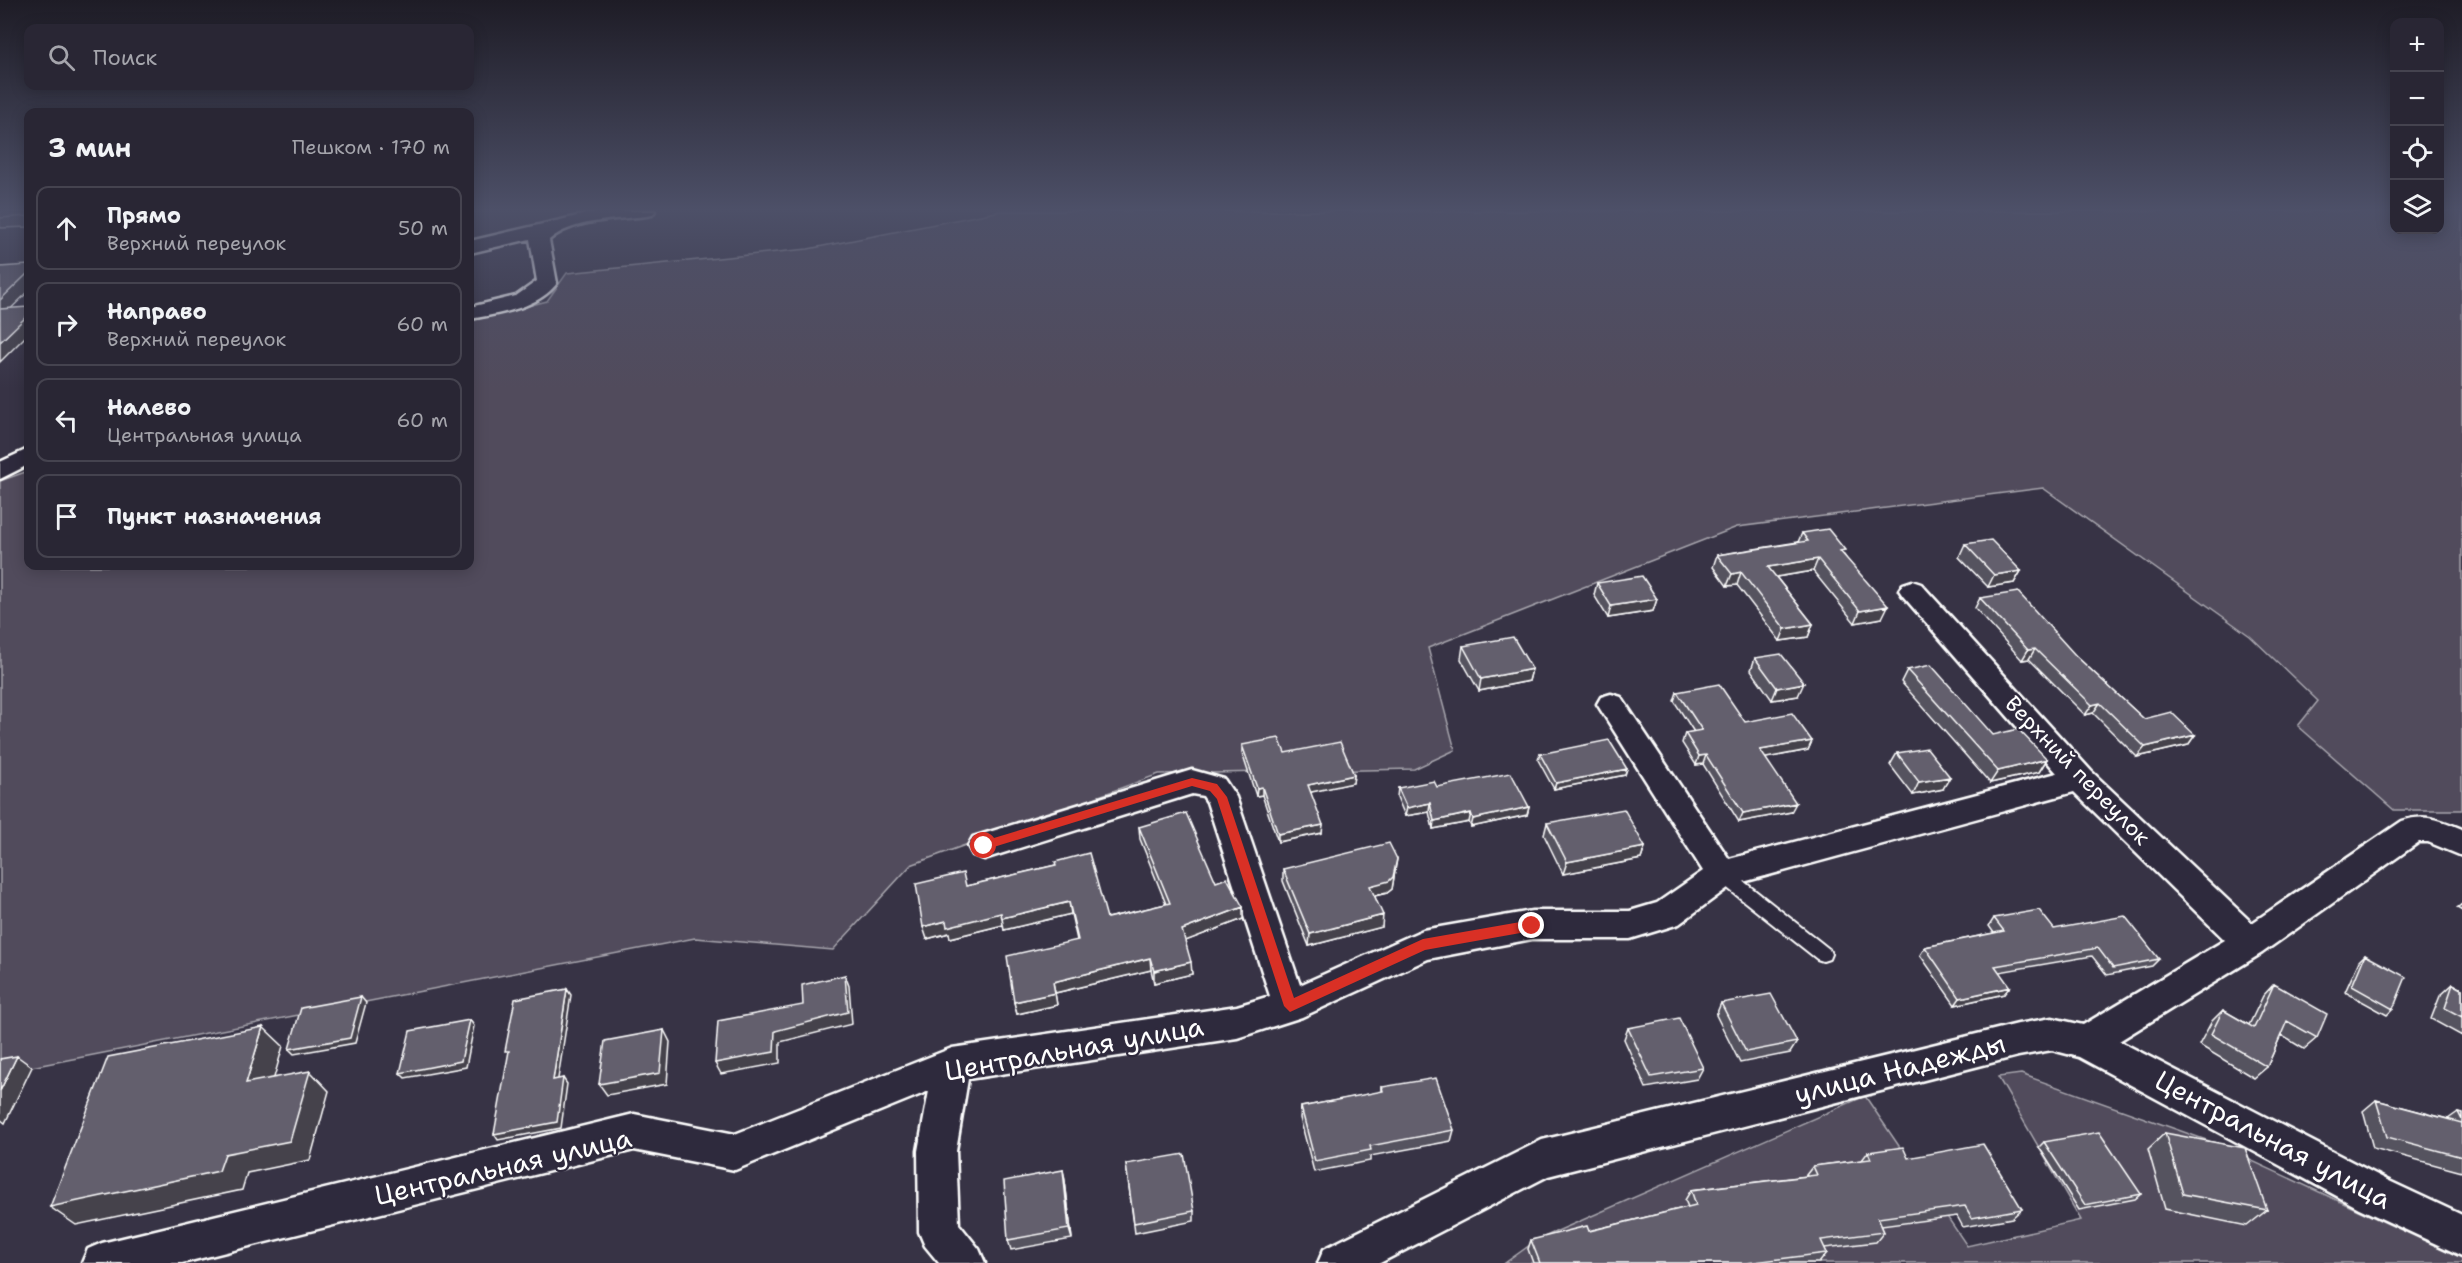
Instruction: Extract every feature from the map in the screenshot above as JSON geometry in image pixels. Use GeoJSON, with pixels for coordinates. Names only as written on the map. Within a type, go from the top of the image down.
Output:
{"type":"FeatureCollection","features":[{"type":"Feature","properties":{"kind":"street"},"geometry":{"type":"LineString","coordinates":[[474,312],[523,300],[547,283],[545,270]]}},
{"type":"Feature","properties":{"kind":"street"},"geometry":{"type":"LineString","coordinates":[[0,472],[24,458]]}},
{"type":"Feature","properties":{"kind":"street","name":"Верхний переулок"},"geometry":{"type":"LineString","coordinates":[[1912,590],[2080,779],[2250,943]]}},
{"type":"Feature","properties":{"kind":"street"},"geometry":{"type":"LineString","coordinates":[[1611,705],[1722,874],[2080,779]]}},
{"type":"Feature","properties":{"kind":"street"},"geometry":{"type":"LineString","coordinates":[[984,846],[1192,782],[1213,787],[1221,797],[1290,1006]]}},
{"type":"Feature","properties":{"kind":"street"},"geometry":{"type":"LineString","coordinates":[[2086,1042],[2250,943],[2413,830],[2430,829],[2462,843]]}},
{"type":"Feature","properties":{"kind":"street","name":"Центральная улица"},"geometry":{"type":"LineString","coordinates":[[102,1263],[634,1132],[735,1152],[952,1065],[1237,1022],[1290,1006],[1423,945],[1532,926],[1630,924],[1667,914],[1699,893],[1722,874]]}},
{"type":"Feature","properties":{"kind":"street","name":"улица Надежды"},"geometry":{"type":"LineString","coordinates":[[1338,1263],[1542,1159],[2018,1040],[2052,1034],[2086,1042]]}},
{"type":"Feature","properties":{"kind":"street","name":"Центральная улица"},"geometry":{"type":"LineString","coordinates":[[2086,1042],[2373,1194],[2462,1236]]}},
{"type":"Feature","properties":{"kind":"street"},"geometry":{"type":"LineString","coordinates":[[952,1065],[937,1151],[939,1232],[966,1263]]}},
{"type":"Feature","properties":{"kind":"lane"},"geometry":{"type":"LineString","coordinates":[[1722,874],[1823,954]]}},
{"type":"Feature","properties":{"kind":"shaded area"},"geometry":{"type":"Polygon","coordinates":[[[598,270],[2462,270],[2462,810],[2394,810],[2298,726],[2318,701],[2250,636],[2043,488],[1737,527],[1428,648],[1455,750],[1414,769],[1159,774],[911,865],[833,950],[695,938],[21,1069],[0,1075],[0,481],[24,472],[24,570],[474,570],[474,320],[547,301],[567,273],[598,270]]]}},
{"type":"Feature","properties":{"kind":"shaded area"},"geometry":{"type":"Polygon","coordinates":[[[2021,1074],[2209,1141],[2462,1258],[2462,1263],[1505,1263],[1537,1240],[1865,1096],[1967,1246],[2081,1220],[1998,1077],[2021,1074]]]}},
{"type":"Feature","properties":{"kind":"building"},"geometry":{"type":"Polygon","coordinates":[[[0,270],[24,270],[24,277],[0,300],[0,270]]]}},
{"type":"Feature","properties":{"kind":"building"},"geometry":{"type":"Polygon","coordinates":[[[24,307],[24,319],[0,342],[0,309],[24,307]]]}},
{"type":"Feature","properties":{"kind":"building"},"geometry":{"type":"Polygon","coordinates":[[[1828,529],[1845,550],[1840,551],[1888,606],[1860,611],[1818,559],[1768,567],[1813,624],[1785,629],[1741,572],[1732,574],[1717,555],[1808,541],[1802,533],[1828,529]]]}},
{"type":"Feature","properties":{"kind":"building"},"geometry":{"type":"Polygon","coordinates":[[[1991,540],[2021,571],[1994,575],[1965,544],[1991,540]]]}},
{"type":"Feature","properties":{"kind":"building"},"geometry":{"type":"Polygon","coordinates":[[[1642,576],[1657,599],[1611,606],[1597,583],[1642,576]]]}},
{"type":"Feature","properties":{"kind":"building"},"geometry":{"type":"Polygon","coordinates":[[[2018,592],[2076,656],[2144,719],[2171,712],[2195,735],[2145,747],[2100,703],[2092,705],[2035,649],[2028,650],[1980,598],[2018,592]]]}},
{"type":"Feature","properties":{"kind":"building"},"geometry":{"type":"Polygon","coordinates":[[[1513,637],[1532,669],[1481,679],[1463,646],[1513,637]]]}},
{"type":"Feature","properties":{"kind":"building"},"geometry":{"type":"Polygon","coordinates":[[[1781,654],[1804,683],[1777,688],[1755,658],[1781,654]]]}},
{"type":"Feature","properties":{"kind":"building"},"geometry":{"type":"Polygon","coordinates":[[[1931,665],[1993,735],[2018,729],[2047,759],[1998,771],[1907,670],[1931,665]]]}},
{"type":"Feature","properties":{"kind":"building"},"geometry":{"type":"Polygon","coordinates":[[[1719,684],[1745,722],[1792,713],[1812,741],[1760,750],[1796,803],[1743,813],[1706,755],[1699,756],[1685,733],[1702,730],[1677,692],[1719,684]]]}},
{"type":"Feature","properties":{"kind":"building"},"geometry":{"type":"Polygon","coordinates":[[[1279,738],[1285,753],[1340,742],[1354,775],[1308,785],[1323,825],[1278,834],[1262,787],[1257,788],[1242,745],[1279,738]]]}},
{"type":"Feature","properties":{"kind":"building"},"geometry":{"type":"Polygon","coordinates":[[[1609,740],[1627,769],[1556,783],[1540,754],[1609,740]]]}},
{"type":"Feature","properties":{"kind":"building"},"geometry":{"type":"Polygon","coordinates":[[[1927,748],[1950,777],[1919,782],[1897,753],[1927,748]]]}},
{"type":"Feature","properties":{"kind":"building"},"geometry":{"type":"Polygon","coordinates":[[[1511,773],[1529,807],[1473,819],[1471,813],[1434,821],[1430,803],[1407,808],[1398,788],[1434,781],[1437,787],[1511,773]]]}},
{"type":"Feature","properties":{"kind":"building"},"geometry":{"type":"Polygon","coordinates":[[[1624,809],[1645,847],[1567,862],[1547,823],[1624,809]]]}},
{"type":"Feature","properties":{"kind":"building"},"geometry":{"type":"Polygon","coordinates":[[[1186,813],[1216,882],[1227,878],[1243,907],[1182,930],[1191,962],[1154,971],[1150,958],[1053,982],[1055,993],[1014,1002],[1007,956],[1078,940],[1069,902],[1002,918],[1001,913],[947,927],[946,921],[923,927],[916,884],[963,873],[966,886],[1056,865],[1055,862],[1089,853],[1107,918],[1170,903],[1139,827],[1186,813]]]}},
{"type":"Feature","properties":{"kind":"building"},"geometry":{"type":"Polygon","coordinates":[[[1389,843],[1397,859],[1393,877],[1389,881],[1370,886],[1383,915],[1310,934],[1283,869],[1389,843]]]}},
{"type":"Feature","properties":{"kind":"building"},"geometry":{"type":"Polygon","coordinates":[[[2039,910],[2054,929],[2125,916],[2159,959],[2113,968],[2098,948],[1995,966],[2010,987],[1960,998],[1925,947],[2004,931],[1994,918],[2039,910]]]}},
{"type":"Feature","properties":{"kind":"building"},"geometry":{"type":"Polygon","coordinates":[[[2365,955],[2406,977],[2393,1009],[2352,986],[2365,955]]]}},
{"type":"Feature","properties":{"kind":"building"},"geometry":{"type":"Polygon","coordinates":[[[845,975],[848,1012],[775,1031],[774,1052],[715,1063],[718,1021],[803,1005],[802,985],[845,975]]]}},
{"type":"Feature","properties":{"kind":"building"},"geometry":{"type":"Polygon","coordinates":[[[2274,984],[2327,1014],[2317,1038],[2287,1021],[2267,1067],[2211,1034],[2223,1010],[2254,1028],[2274,984]]]}},
{"type":"Feature","properties":{"kind":"building"},"geometry":{"type":"Polygon","coordinates":[[[2453,984],[2462,989],[2462,1017],[2445,1008],[2453,984]]]}},
{"type":"Feature","properties":{"kind":"building"},"geometry":{"type":"Polygon","coordinates":[[[567,989],[553,1080],[563,1078],[557,1122],[494,1134],[509,1051],[505,1051],[515,999],[567,989]]]}},
{"type":"Feature","properties":{"kind":"building"},"geometry":{"type":"Polygon","coordinates":[[[1771,994],[1797,1042],[1746,1052],[1721,1003],[1771,994]]]}},
{"type":"Feature","properties":{"kind":"building"},"geometry":{"type":"Polygon","coordinates":[[[361,997],[350,1038],[289,1049],[301,1008],[361,997]]]}},
{"type":"Feature","properties":{"kind":"building"},"geometry":{"type":"Polygon","coordinates":[[[1679,1018],[1703,1068],[1651,1077],[1628,1028],[1679,1018]]]}},
{"type":"Feature","properties":{"kind":"building"},"geometry":{"type":"Polygon","coordinates":[[[470,1020],[461,1061],[400,1073],[410,1031],[470,1020]]]}},
{"type":"Feature","properties":{"kind":"building"},"geometry":{"type":"Polygon","coordinates":[[[263,1027],[246,1083],[310,1071],[290,1141],[225,1154],[219,1171],[50,1207],[108,1057],[263,1027]]]}},
{"type":"Feature","properties":{"kind":"building"},"geometry":{"type":"Polygon","coordinates":[[[664,1030],[660,1073],[599,1084],[605,1041],[664,1030]]]}},
{"type":"Feature","properties":{"kind":"building"},"geometry":{"type":"Polygon","coordinates":[[[17,1056],[0,1091],[0,1059],[17,1056]]]}},
{"type":"Feature","properties":{"kind":"building"},"geometry":{"type":"Polygon","coordinates":[[[1436,1078],[1454,1130],[1370,1146],[1371,1150],[1315,1161],[1301,1107],[1383,1091],[1382,1087],[1436,1078]]]}},
{"type":"Feature","properties":{"kind":"building"},"geometry":{"type":"Polygon","coordinates":[[[2376,1100],[2462,1123],[2462,1157],[2387,1137],[2376,1100]]]}},
{"type":"Feature","properties":{"kind":"building"},"geometry":{"type":"Polygon","coordinates":[[[2099,1132],[2141,1194],[2085,1205],[2044,1142],[2099,1132]]]}},
{"type":"Feature","properties":{"kind":"building"},"geometry":{"type":"Polygon","coordinates":[[[2165,1133],[2245,1148],[2267,1210],[2183,1194],[2165,1133]]]}},
{"type":"Feature","properties":{"kind":"building"},"geometry":{"type":"Polygon","coordinates":[[[1983,1144],[2022,1209],[1972,1218],[1965,1206],[1878,1218],[1884,1232],[1821,1240],[1827,1253],[1746,1263],[1540,1263],[1531,1240],[1587,1226],[1589,1231],[1696,1205],[1691,1190],[1817,1175],[1813,1166],[1871,1159],[1868,1152],[1903,1147],[1908,1158],[1983,1144]]]}},
{"type":"Feature","properties":{"kind":"building"},"geometry":{"type":"Polygon","coordinates":[[[1184,1154],[1194,1211],[1134,1223],[1126,1164],[1184,1154]]]}},
{"type":"Feature","properties":{"kind":"building"},"geometry":{"type":"Polygon","coordinates":[[[1063,1170],[1069,1229],[1008,1240],[1004,1181],[1063,1170]]]}},
{"type":"Feature","properties":{"kind":"route"},"geometry":{"type":"LineString","coordinates":[[984,846],[1192,782],[1213,787],[1221,797],[1290,1006],[1423,945],[1532,926]]}}]}
